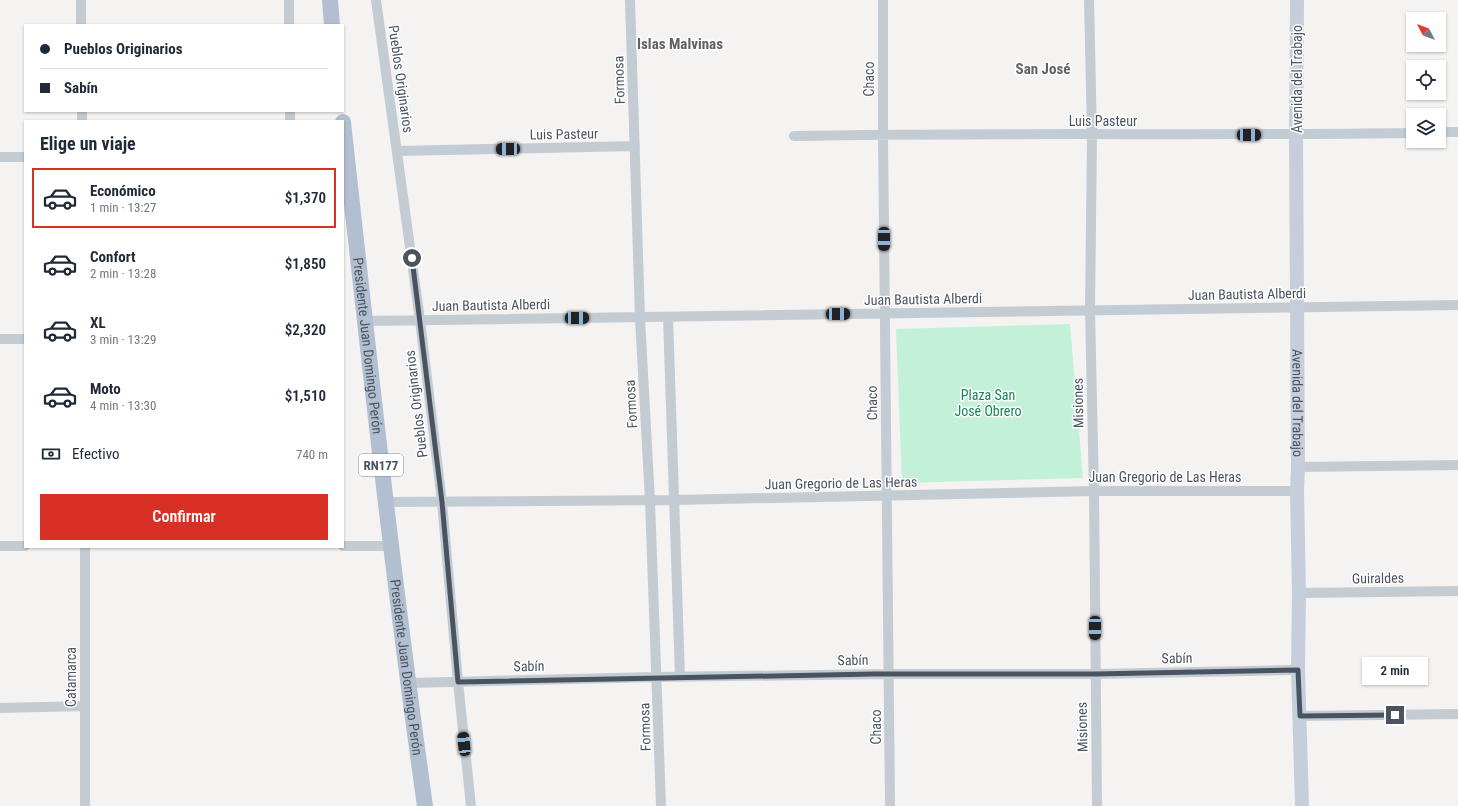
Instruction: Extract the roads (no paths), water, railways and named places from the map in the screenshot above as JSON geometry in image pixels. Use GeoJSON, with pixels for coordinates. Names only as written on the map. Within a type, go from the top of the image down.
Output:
{"type":"FeatureCollection","features":[{"type":"Feature","properties":{"kind":"main road"},"geometry":{"type":"LineString","coordinates":[[330,0],[332,24]]}},
{"type":"Feature","properties":{"kind":"main road","name":"Avenida del Trabajo"},"geometry":{"type":"LineString","coordinates":[[1297,0],[1296,135],[1298,308],[1298,670],[1302,806]]}},
{"type":"Feature","properties":{"kind":"main road","name":"Presidente Juan Domingo Perón"},"geometry":{"type":"LineString","coordinates":[[344,131],[390,546],[425,806]]}},
{"type":"Feature","properties":{"kind":"street"},"geometry":{"type":"LineString","coordinates":[[81,0],[81,24]]}},
{"type":"Feature","properties":{"kind":"street"},"geometry":{"type":"LineString","coordinates":[[289,0],[290,24]]}},
{"type":"Feature","properties":{"kind":"street","name":"Pueblos Originarios"},"geometry":{"type":"LineString","coordinates":[[376,0],[420,320],[442,502],[471,806]]}},
{"type":"Feature","properties":{"kind":"street","name":"Formosa"},"geometry":{"type":"LineString","coordinates":[[630,0],[640,318],[650,500],[661,806]]}},
{"type":"Feature","properties":{"kind":"street","name":"Chaco"},"geometry":{"type":"LineString","coordinates":[[883,0],[890,806]]}},
{"type":"Feature","properties":{"kind":"street","name":"Misiones"},"geometry":{"type":"LineString","coordinates":[[1089,0],[1092,135],[1090,311],[1094,491],[1097,806]]}},
{"type":"Feature","properties":{"kind":"street"},"geometry":{"type":"LineString","coordinates":[[1446,132],[1458,132]]}},
{"type":"Feature","properties":{"kind":"street","name":"Luis Pasteur"},"geometry":{"type":"LineString","coordinates":[[794,136],[1296,135],[1406,133]]}},
{"type":"Feature","properties":{"kind":"street","name":"Luis Pasteur"},"geometry":{"type":"LineString","coordinates":[[397,151],[635,146]]}},
{"type":"Feature","properties":{"kind":"street"},"geometry":{"type":"LineString","coordinates":[[0,157],[24,157]]}},
{"type":"Feature","properties":{"kind":"street","name":"Juan Bautista Alberdi"},"geometry":{"type":"LineString","coordinates":[[365,321],[1458,305]]}},
{"type":"Feature","properties":{"kind":"street"},"geometry":{"type":"LineString","coordinates":[[668,317],[680,677]]}},
{"type":"Feature","properties":{"kind":"street"},"geometry":{"type":"LineString","coordinates":[[0,340],[24,339]]}},
{"type":"Feature","properties":{"kind":"street"},"geometry":{"type":"LineString","coordinates":[[1298,467],[1458,465]]}},
{"type":"Feature","properties":{"kind":"street","name":"Juan Gregorio de Las Heras"},"geometry":{"type":"LineString","coordinates":[[385,502],[674,500],[1094,491],[1297,491]]}},
{"type":"Feature","properties":{"kind":"street"},"geometry":{"type":"LineString","coordinates":[[0,546],[24,546]]}},
{"type":"Feature","properties":{"kind":"street"},"geometry":{"type":"LineString","coordinates":[[344,546],[390,546]]}},
{"type":"Feature","properties":{"kind":"street","name":"Catamarca"},"geometry":{"type":"LineString","coordinates":[[85,548],[85,806]]}},
{"type":"Feature","properties":{"kind":"street","name":"Guiraldes"},"geometry":{"type":"LineString","coordinates":[[1299,592],[1458,591]]}},
{"type":"Feature","properties":{"kind":"street","name":"Sabín"},"geometry":{"type":"LineString","coordinates":[[408,684],[657,677],[889,674],[1095,674],[1298,670]]}},
{"type":"Feature","properties":{"kind":"street"},"geometry":{"type":"LineString","coordinates":[[0,708],[85,706]]}},
{"type":"Feature","properties":{"kind":"street"},"geometry":{"type":"LineString","coordinates":[[1300,716],[1458,714]]}},
{"type":"Feature","properties":{"kind":"district","name":"Islas Malvinas"},"geometry":{"type":"Point","coordinates":[680,44]}},
{"type":"Feature","properties":{"kind":"district","name":"San José"},"geometry":{"type":"Point","coordinates":[1043,69]}},
{"type":"Feature","properties":{"kind":"park label","name":"Plaza San José Obrero"},"geometry":{"type":"Point","coordinates":[988,404]}}]}
